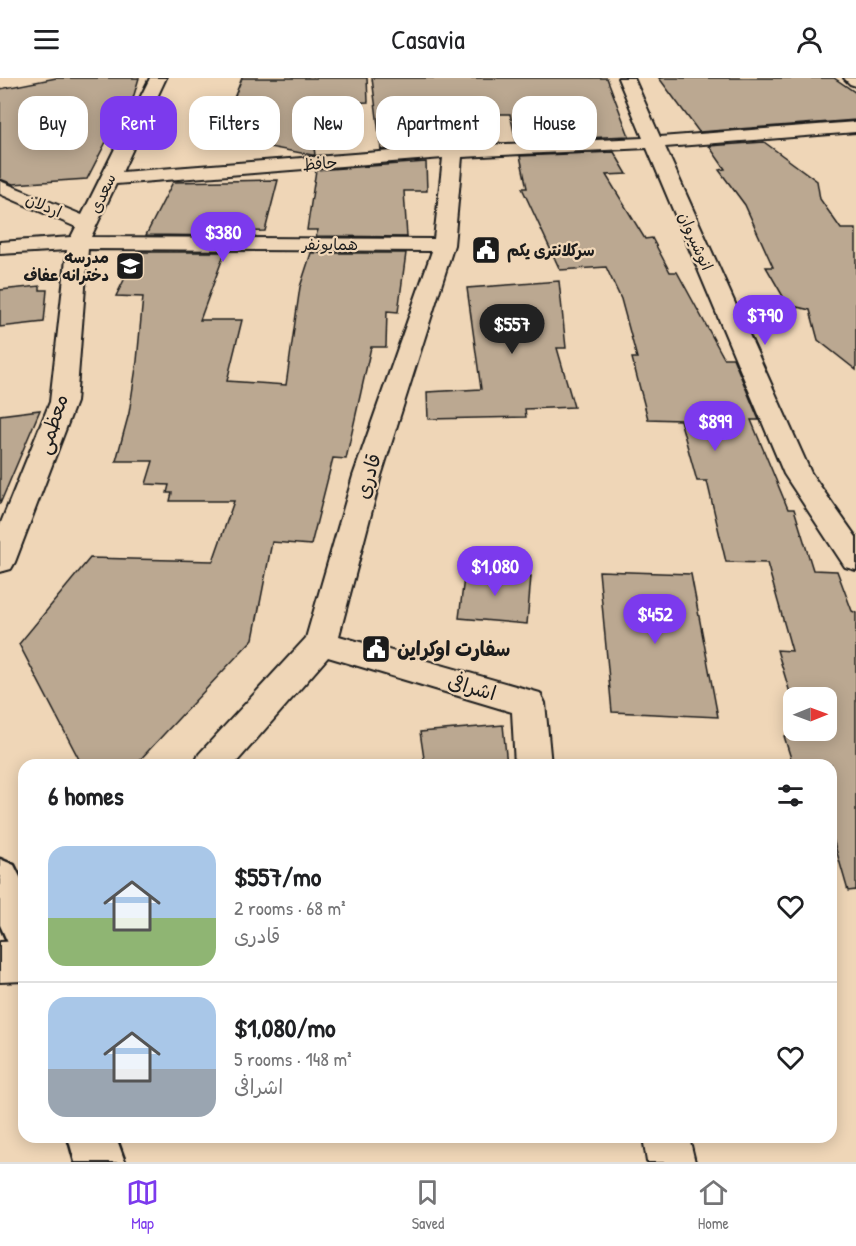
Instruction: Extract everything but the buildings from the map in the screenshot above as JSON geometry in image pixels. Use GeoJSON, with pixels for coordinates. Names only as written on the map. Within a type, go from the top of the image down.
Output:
{"type":"FeatureCollection","features":[{"type":"Feature","properties":{"kind":"main road"},"geometry":{"type":"LineString","coordinates":[[0,879],[18,918]]}},
{"type":"Feature","properties":{"kind":"main road"},"geometry":{"type":"LineString","coordinates":[[94,1143],[100,1162]]}},
{"type":"Feature","properties":{"kind":"street","name":"سعدی"},"geometry":{"type":"LineString","coordinates":[[82,233],[158,78]]}},
{"type":"Feature","properties":{"kind":"street","name":"انوشیروان"},"geometry":{"type":"LineString","coordinates":[[626,78],[798,474],[856,560]]}},
{"type":"Feature","properties":{"kind":"street"},"geometry":{"type":"LineString","coordinates":[[852,78],[856,81]]}},
{"type":"Feature","properties":{"kind":"street","name":"حافظ"},"geometry":{"type":"LineString","coordinates":[[108,179],[453,152],[654,143],[856,127]]}},
{"type":"Feature","properties":{"kind":"street","name":"قادری"},"geometry":{"type":"LineString","coordinates":[[217,759],[321,644],[367,476],[444,245],[453,152]]}},
{"type":"Feature","properties":{"kind":"street","name":"اردلان"},"geometry":{"type":"LineString","coordinates":[[0,187],[82,233]]}},
{"type":"Feature","properties":{"kind":"street","name":"همایونفر"},"geometry":{"type":"LineString","coordinates":[[0,248],[82,233],[444,245]]}},
{"type":"Feature","properties":{"kind":"street","name":"معظمی"},"geometry":{"type":"LineString","coordinates":[[0,562],[63,402],[82,233]]}},
{"type":"Feature","properties":{"kind":"street","name":"اشرافی"},"geometry":{"type":"LineString","coordinates":[[321,644],[528,703],[533,759]]}},
{"type":"Feature","properties":{"kind":"street"},"geometry":{"type":"LineString","coordinates":[[0,962],[18,961]]}},
{"type":"Feature","properties":{"kind":"street"},"geometry":{"type":"LineString","coordinates":[[667,1143],[670,1162]]}},
{"type":"Feature","properties":{"kind":"place","name":"سرکلانتری یکم"},"geometry":{"type":"Point","coordinates":[486,250]}},
{"type":"Feature","properties":{"kind":"place","name":"مدرسه دخترانه عفاف"},"geometry":{"type":"Point","coordinates":[130,266]}},
{"type":"Feature","properties":{"kind":"place","name":"سفارت اوکراین"},"geometry":{"type":"Point","coordinates":[376,649]}}]}
